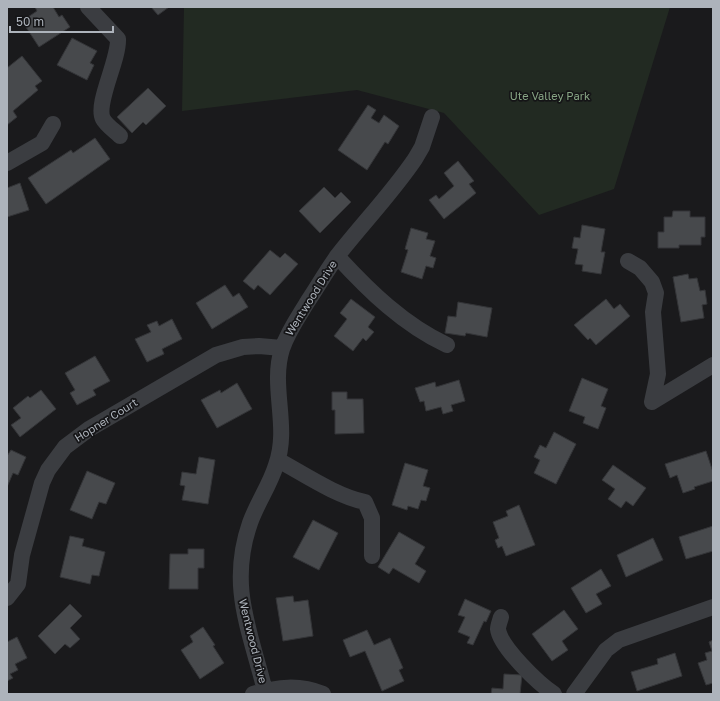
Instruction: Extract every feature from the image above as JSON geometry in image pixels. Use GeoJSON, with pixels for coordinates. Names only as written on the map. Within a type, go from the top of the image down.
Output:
{"type":"FeatureCollection","features":[{"type":"Feature","properties":{"kind":"street"},"geometry":{"type":"LineString","coordinates":[[88,7],[118,39],[116,58],[102,102],[101,114],[103,120],[120,136]]}},
{"type":"Feature","properties":{"kind":"street","name":"Wentwood Drive"},"geometry":{"type":"LineString","coordinates":[[259,692],[244,614],[240,579],[241,557],[247,532],[278,460],[282,439],[278,372],[282,348],[296,320],[337,256],[408,169],[422,147],[432,117]]}},
{"type":"Feature","properties":{"kind":"street"},"geometry":{"type":"LineString","coordinates":[[7,163],[42,143],[53,124]]}},
{"type":"Feature","properties":{"kind":"street"},"geometry":{"type":"LineString","coordinates":[[337,256],[367,289],[425,335],[447,345]]}},
{"type":"Feature","properties":{"kind":"street"},"geometry":{"type":"LineString","coordinates":[[628,261],[640,268],[652,282],[656,293],[653,312],[658,374],[652,402],[713,365]]}},
{"type":"Feature","properties":{"kind":"street","name":"Hopner Court"},"geometry":{"type":"LineString","coordinates":[[7,598],[18,584],[22,555],[42,484],[48,470],[65,446],[89,429],[216,355],[243,347],[258,346],[282,348]]}},
{"type":"Feature","properties":{"kind":"street"},"geometry":{"type":"LineString","coordinates":[[278,460],[312,479],[356,500],[365,502],[372,518],[372,556]]}},
{"type":"Feature","properties":{"kind":"street"},"geometry":{"type":"LineString","coordinates":[[574,694],[606,650],[619,640],[713,607]]}},
{"type":"Feature","properties":{"kind":"street"},"geometry":{"type":"LineString","coordinates":[[501,617],[498,628],[500,635],[516,659],[540,685],[554,694]]}},
{"type":"Feature","properties":{"kind":"street"},"geometry":{"type":"LineString","coordinates":[[259,692],[295,687],[323,694]]}},
{"type":"Feature","properties":{"kind":"green space","name":"Ute Valley Park"},"geometry":{"type":"Polygon","coordinates":[[[184,7],[670,7],[614,189],[539,215],[444,113],[357,90],[182,111],[184,7]]]}},
{"type":"Feature","properties":{"kind":"building"},"geometry":{"type":"Polygon","coordinates":[[[35,7],[53,7],[59,17],[62,15],[70,27],[39,47],[22,21],[37,11],[35,7]]]}},
{"type":"Feature","properties":{"kind":"building"},"geometry":{"type":"Polygon","coordinates":[[[151,7],[169,7],[158,15],[151,7]]]}},
{"type":"Feature","properties":{"kind":"building"},"geometry":{"type":"Polygon","coordinates":[[[72,38],[97,51],[90,63],[94,65],[87,80],[57,65],[72,38]]]}},
{"type":"Feature","properties":{"kind":"building"},"geometry":{"type":"Polygon","coordinates":[[[22,56],[42,81],[35,86],[38,90],[13,111],[17,117],[7,125],[7,68],[22,56]]]}},
{"type":"Feature","properties":{"kind":"building"},"geometry":{"type":"Polygon","coordinates":[[[148,88],[166,106],[146,125],[143,122],[132,133],[117,117],[148,88]]]}},
{"type":"Feature","properties":{"kind":"building"},"geometry":{"type":"Polygon","coordinates":[[[368,105],[376,110],[371,118],[379,123],[384,115],[399,126],[388,144],[385,142],[367,170],[338,150],[368,105]]]}},
{"type":"Feature","properties":{"kind":"building"},"geometry":{"type":"Polygon","coordinates":[[[95,138],[110,159],[46,204],[28,178],[71,150],[73,153],[95,138]]]}},
{"type":"Feature","properties":{"kind":"building"},"geometry":{"type":"Polygon","coordinates":[[[458,161],[474,181],[469,184],[476,193],[444,219],[429,200],[436,195],[439,199],[454,186],[444,173],[458,161]]]}},
{"type":"Feature","properties":{"kind":"building"},"geometry":{"type":"Polygon","coordinates":[[[20,183],[29,210],[7,217],[7,188],[20,183]]]}},
{"type":"Feature","properties":{"kind":"building"},"geometry":{"type":"Polygon","coordinates":[[[324,187],[335,198],[341,192],[351,202],[320,233],[299,211],[324,187]]]}},
{"type":"Feature","properties":{"kind":"building"},"geometry":{"type":"Polygon","coordinates":[[[673,211],[690,211],[690,217],[705,217],[705,237],[701,237],[701,245],[679,245],[679,248],[658,248],[658,232],[664,232],[664,217],[672,217],[673,211]]]}},
{"type":"Feature","properties":{"kind":"building"},"geometry":{"type":"Polygon","coordinates":[[[582,225],[605,229],[601,252],[605,252],[601,274],[582,271],[583,265],[575,264],[578,249],[572,248],[574,237],[580,238],[582,225]]]}},
{"type":"Feature","properties":{"kind":"building"},"geometry":{"type":"Polygon","coordinates":[[[411,228],[428,233],[426,239],[435,241],[430,256],[436,258],[433,268],[426,266],[422,279],[401,272],[408,250],[405,249],[411,228]]]}},
{"type":"Feature","properties":{"kind":"building"},"geometry":{"type":"Polygon","coordinates":[[[270,250],[280,258],[285,253],[298,264],[270,295],[258,285],[254,290],[243,281],[270,250]]]}},
{"type":"Feature","properties":{"kind":"building"},"geometry":{"type":"Polygon","coordinates":[[[688,274],[689,279],[697,278],[700,291],[705,290],[707,304],[702,305],[704,318],[681,322],[673,277],[688,274]]]}},
{"type":"Feature","properties":{"kind":"building"},"geometry":{"type":"Polygon","coordinates":[[[225,285],[233,297],[239,293],[248,307],[212,329],[196,303],[225,285]]]}},
{"type":"Feature","properties":{"kind":"building"},"geometry":{"type":"Polygon","coordinates":[[[351,299],[375,317],[368,327],[374,332],[366,341],[363,338],[353,351],[334,336],[347,319],[340,313],[351,299]]]}},
{"type":"Feature","properties":{"kind":"building"},"geometry":{"type":"Polygon","coordinates":[[[606,299],[614,309],[620,304],[630,316],[596,345],[590,338],[588,340],[574,325],[606,299]]]}},
{"type":"Feature","properties":{"kind":"building"},"geometry":{"type":"Polygon","coordinates":[[[458,302],[492,308],[487,337],[466,333],[465,336],[445,333],[448,316],[456,317],[458,302]]]}},
{"type":"Feature","properties":{"kind":"building"},"geometry":{"type":"Polygon","coordinates":[[[172,319],[182,339],[162,349],[164,354],[147,362],[135,339],[151,332],[147,325],[157,321],[159,326],[172,319]]]}},
{"type":"Feature","properties":{"kind":"building"},"geometry":{"type":"Polygon","coordinates":[[[95,356],[110,381],[93,390],[96,395],[77,405],[70,393],[75,390],[65,373],[95,356]]]}},
{"type":"Feature","properties":{"kind":"building"},"geometry":{"type":"Polygon","coordinates":[[[582,378],[608,389],[601,406],[606,408],[598,429],[583,423],[585,417],[569,411],[582,378]]]}},
{"type":"Feature","properties":{"kind":"building"},"geometry":{"type":"Polygon","coordinates":[[[459,380],[465,401],[451,405],[453,411],[443,414],[441,407],[426,411],[424,401],[420,402],[415,388],[435,382],[436,387],[459,380]]]}},
{"type":"Feature","properties":{"kind":"building"},"geometry":{"type":"Polygon","coordinates":[[[237,383],[252,409],[217,428],[201,400],[220,390],[221,393],[237,383]]]}},
{"type":"Feature","properties":{"kind":"building"},"geometry":{"type":"Polygon","coordinates":[[[41,390],[56,409],[20,437],[11,425],[21,418],[13,408],[28,396],[30,398],[41,390]]]}},
{"type":"Feature","properties":{"kind":"building"},"geometry":{"type":"Polygon","coordinates":[[[332,392],[347,392],[347,399],[363,399],[364,433],[335,434],[335,410],[332,410],[332,392]]]}},
{"type":"Feature","properties":{"kind":"building"},"geometry":{"type":"Polygon","coordinates":[[[554,432],[576,444],[556,484],[534,473],[540,460],[534,457],[540,445],[546,448],[554,432]]]}},
{"type":"Feature","properties":{"kind":"building"},"geometry":{"type":"Polygon","coordinates":[[[11,450],[26,457],[18,475],[13,473],[7,487],[7,456],[11,450]]]}},
{"type":"Feature","properties":{"kind":"building"},"geometry":{"type":"Polygon","coordinates":[[[706,451],[713,472],[713,481],[694,487],[695,489],[683,493],[677,475],[670,478],[665,464],[706,451]]]}},
{"type":"Feature","properties":{"kind":"building"},"geometry":{"type":"Polygon","coordinates":[[[199,457],[215,460],[208,504],[182,500],[185,486],[180,485],[182,472],[196,474],[199,457]]]}},
{"type":"Feature","properties":{"kind":"building"},"geometry":{"type":"Polygon","coordinates":[[[405,463],[428,470],[423,486],[430,488],[426,501],[421,500],[418,509],[408,506],[407,510],[392,505],[405,463]]]}},
{"type":"Feature","properties":{"kind":"building"},"geometry":{"type":"Polygon","coordinates":[[[613,465],[646,488],[633,506],[626,501],[621,508],[608,499],[615,489],[602,480],[613,465]]]}},
{"type":"Feature","properties":{"kind":"building"},"geometry":{"type":"Polygon","coordinates":[[[87,471],[115,483],[106,504],[99,502],[92,519],[70,510],[87,471]]]}},
{"type":"Feature","properties":{"kind":"building"},"geometry":{"type":"Polygon","coordinates":[[[519,505],[535,545],[506,556],[502,546],[498,548],[495,540],[499,538],[493,522],[508,516],[506,511],[519,505]]]}},
{"type":"Feature","properties":{"kind":"building"},"geometry":{"type":"Polygon","coordinates":[[[313,520],[338,533],[319,570],[293,557],[313,520]]]}},
{"type":"Feature","properties":{"kind":"building"},"geometry":{"type":"Polygon","coordinates":[[[713,526],[713,551],[686,559],[679,537],[713,526]]]}},
{"type":"Feature","properties":{"kind":"building"},"geometry":{"type":"Polygon","coordinates":[[[399,532],[425,547],[415,564],[426,571],[419,583],[393,568],[389,574],[378,567],[399,532]]]}},
{"type":"Feature","properties":{"kind":"building"},"geometry":{"type":"Polygon","coordinates":[[[70,536],[84,539],[82,546],[105,552],[99,576],[92,575],[90,584],[60,577],[70,536]]]}},
{"type":"Feature","properties":{"kind":"building"},"geometry":{"type":"Polygon","coordinates":[[[653,538],[663,560],[626,577],[617,555],[653,538]]]}},
{"type":"Feature","properties":{"kind":"building"},"geometry":{"type":"Polygon","coordinates":[[[188,549],[204,549],[204,568],[198,568],[198,589],[169,589],[170,554],[188,554],[188,549]]]}},
{"type":"Feature","properties":{"kind":"building"},"geometry":{"type":"Polygon","coordinates":[[[601,569],[611,586],[596,594],[602,604],[586,613],[571,588],[601,569]]]}},
{"type":"Feature","properties":{"kind":"building"},"geometry":{"type":"Polygon","coordinates":[[[293,596],[294,602],[308,600],[313,636],[283,641],[276,598],[293,596]]]}},
{"type":"Feature","properties":{"kind":"building"},"geometry":{"type":"Polygon","coordinates":[[[465,599],[491,611],[486,622],[484,621],[473,645],[467,643],[470,637],[458,632],[465,617],[458,615],[465,599]]]}},
{"type":"Feature","properties":{"kind":"building"},"geometry":{"type":"Polygon","coordinates":[[[70,604],[82,616],[70,628],[80,639],[70,648],[65,644],[55,654],[38,636],[70,604]]]}},
{"type":"Feature","properties":{"kind":"building"},"geometry":{"type":"Polygon","coordinates":[[[564,610],[578,629],[562,641],[568,650],[552,661],[532,634],[564,610]]]}},
{"type":"Feature","properties":{"kind":"building"},"geometry":{"type":"Polygon","coordinates":[[[203,627],[215,645],[213,646],[224,663],[200,679],[181,650],[193,642],[190,636],[203,627]]]}},
{"type":"Feature","properties":{"kind":"building"},"geometry":{"type":"Polygon","coordinates":[[[367,630],[374,645],[390,638],[403,668],[399,670],[404,681],[382,691],[365,651],[350,657],[343,640],[367,630]]]}},
{"type":"Feature","properties":{"kind":"building"},"geometry":{"type":"Polygon","coordinates":[[[17,637],[27,658],[15,664],[18,670],[10,674],[13,678],[7,681],[7,642],[17,637]]]}},
{"type":"Feature","properties":{"kind":"building"},"geometry":{"type":"Polygon","coordinates":[[[713,640],[713,683],[706,685],[698,663],[707,660],[705,653],[712,651],[709,642],[713,640]]]}},
{"type":"Feature","properties":{"kind":"building"},"geometry":{"type":"Polygon","coordinates":[[[675,653],[682,676],[637,691],[631,672],[658,664],[657,659],[675,653]]]}},
{"type":"Feature","properties":{"kind":"building"},"geometry":{"type":"Polygon","coordinates":[[[504,674],[522,675],[520,694],[491,694],[492,688],[503,689],[504,674]]]}}]}
